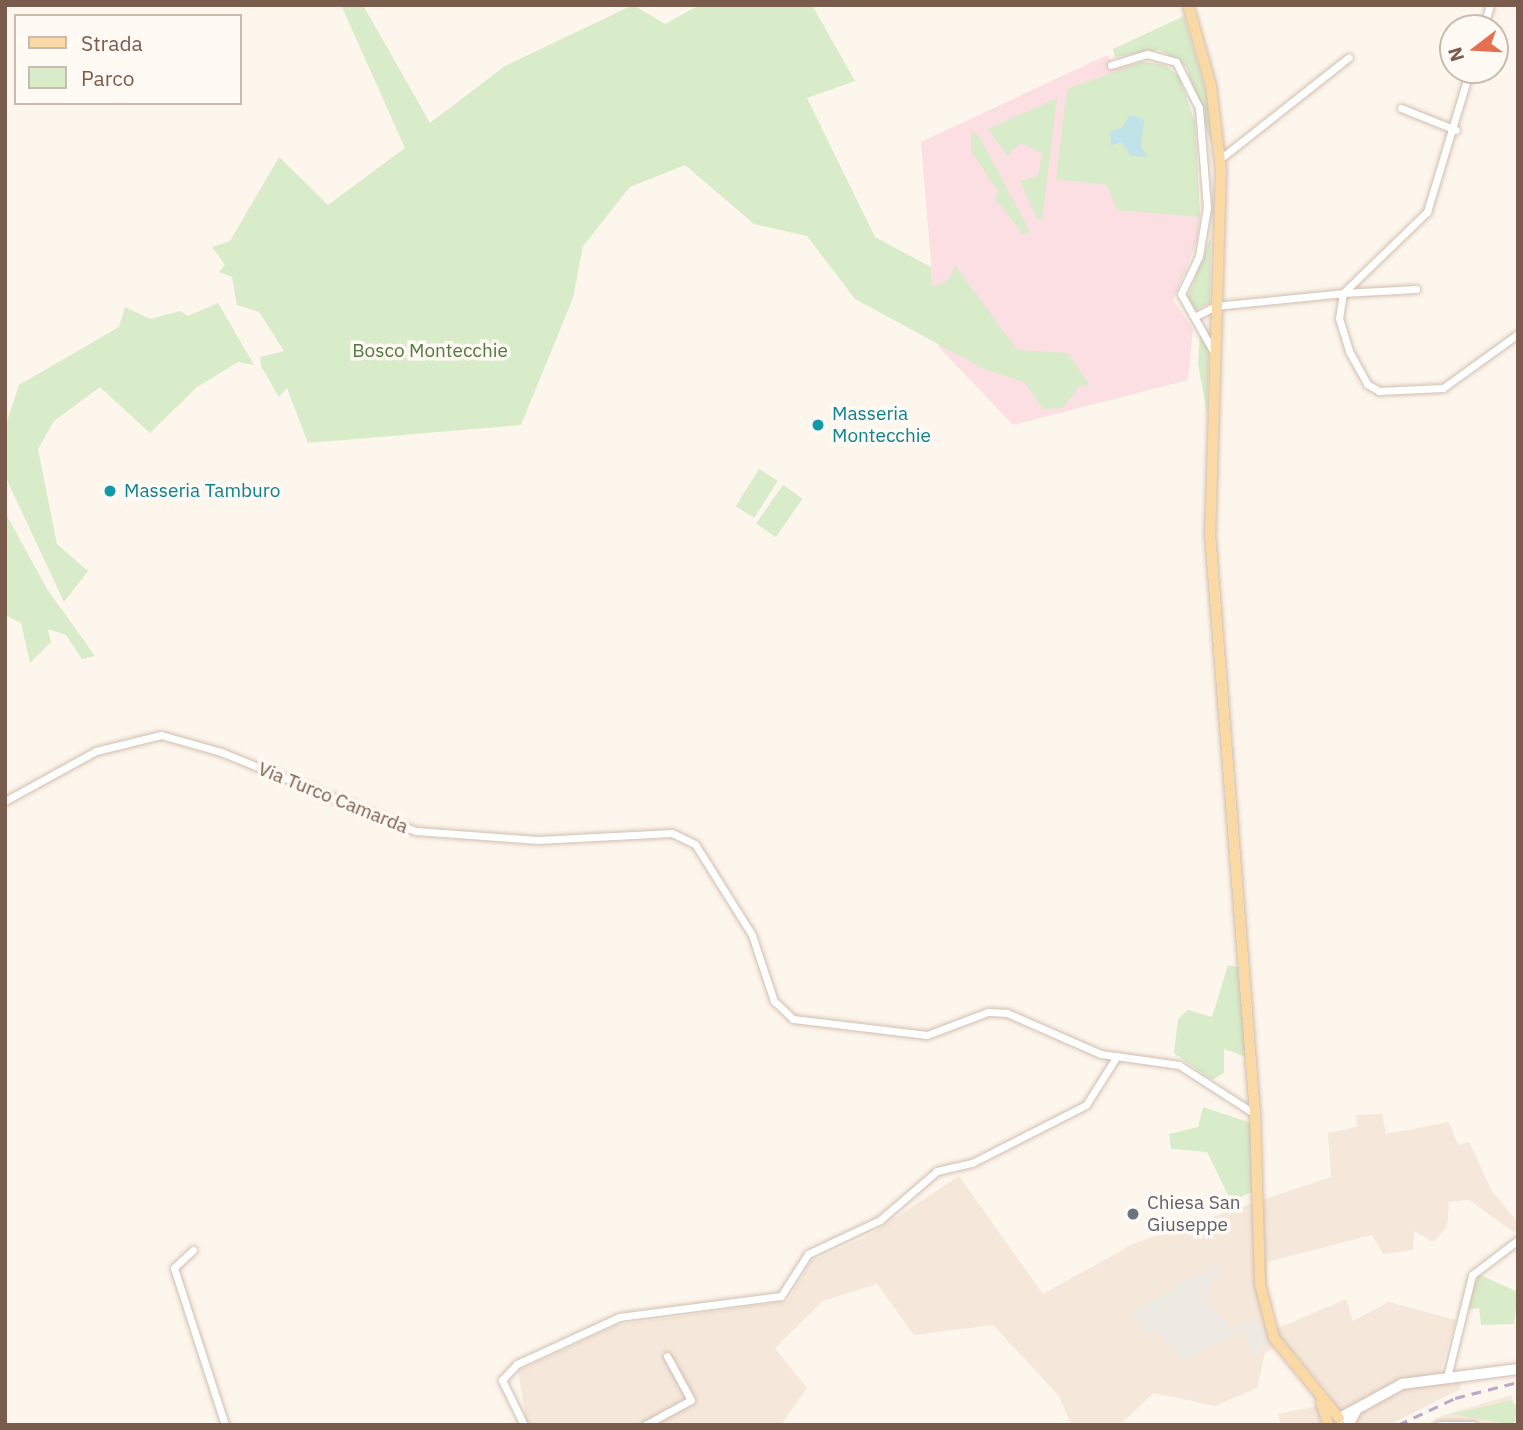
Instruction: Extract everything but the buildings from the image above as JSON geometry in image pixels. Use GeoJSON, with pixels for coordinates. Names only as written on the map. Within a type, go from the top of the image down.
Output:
{"type":"FeatureCollection","features":[{"type":"Feature","properties":{"kind":"main road"},"geometry":{"type":"LineString","coordinates":[[1189,10],[1211,86],[1220,159],[1210,533],[1255,1114],[1264,1312],[1299,1370],[1339,1422],[1359,1406],[1395,1386],[1518,1369]]}},
{"type":"Feature","properties":{"kind":"street"},"geometry":{"type":"LineString","coordinates":[[1111,65],[1147,54],[1176,62],[1199,108],[1207,207],[1199,256],[1181,294],[1187,314],[1215,354]]}},
{"type":"Feature","properties":{"kind":"street"},"geometry":{"type":"LineString","coordinates":[[1220,159],[1349,57]]}},
{"type":"Feature","properties":{"kind":"street"},"geometry":{"type":"LineString","coordinates":[[1468,84],[1456,130],[1427,212],[1343,293],[1339,318],[1349,351],[1367,384],[1379,391],[1443,388],[1518,334]]}},
{"type":"Feature","properties":{"kind":"street"},"geometry":{"type":"LineString","coordinates":[[1401,107],[1456,130]]}},
{"type":"Feature","properties":{"kind":"street"},"geometry":{"type":"LineString","coordinates":[[1198,315],[1216,306],[1343,293],[1416,289]]}},
{"type":"Feature","properties":{"kind":"street"},"geometry":{"type":"LineString","coordinates":[[1187,314],[1198,315],[1216,326]]}},
{"type":"Feature","properties":{"kind":"street"},"geometry":{"type":"LineString","coordinates":[[1199,328],[1216,326]]}},
{"type":"Feature","properties":{"kind":"street","name":"Via Turco Camarda"},"geometry":{"type":"LineString","coordinates":[[5,801],[96,751],[161,735],[221,752],[416,831],[538,841],[673,832],[695,844],[752,935],[774,1001],[793,1019],[927,1035],[995,1011],[1117,1056],[1179,1065],[1255,1114]]}},
{"type":"Feature","properties":{"kind":"street"},"geometry":{"type":"LineString","coordinates":[[524,1425],[502,1380],[517,1364],[619,1317],[781,1296],[808,1254],[861,1233],[936,1171],[972,1163],[1086,1105],[1117,1056]]}},
{"type":"Feature","properties":{"kind":"street"},"geometry":{"type":"LineString","coordinates":[[1447,1377],[1472,1275],[1518,1240]]}},
{"type":"Feature","properties":{"kind":"street"},"geometry":{"type":"LineString","coordinates":[[193,1250],[174,1268],[225,1425]]}},
{"type":"Feature","properties":{"kind":"street"},"geometry":{"type":"LineString","coordinates":[[645,1425],[691,1399],[667,1356]]}},
{"type":"Feature","properties":{"kind":"street"},"geometry":{"type":"LineString","coordinates":[[1439,1425],[1473,1425]]}},
{"type":"Feature","properties":{"kind":"shaded area"},"geometry":{"type":"Polygon","coordinates":[[[1107,55],[1116,69],[1142,62],[1165,65],[1195,122],[1200,217],[1196,244],[1173,300],[1193,329],[1188,380],[1013,425],[938,346],[921,142],[1107,55]]]}},
{"type":"Feature","properties":{"kind":"shaded area"},"geometry":{"type":"Polygon","coordinates":[[[1382,1114],[1386,1134],[1449,1122],[1458,1145],[1469,1142],[1492,1191],[1518,1223],[1515,1233],[1469,1200],[1449,1202],[1447,1227],[1433,1242],[1414,1231],[1413,1250],[1383,1254],[1372,1235],[1267,1262],[1267,1306],[1276,1329],[1346,1299],[1353,1321],[1389,1302],[1456,1320],[1440,1372],[1459,1371],[1460,1389],[1389,1425],[1281,1425],[1278,1414],[1313,1407],[1330,1395],[1284,1341],[1265,1353],[1257,1388],[1215,1406],[1153,1393],[1120,1425],[1071,1425],[1059,1396],[993,1325],[914,1335],[877,1284],[823,1301],[775,1348],[807,1388],[781,1425],[527,1425],[518,1371],[617,1325],[788,1301],[811,1261],[866,1237],[959,1176],[1043,1294],[1135,1243],[1331,1177],[1328,1133],[1357,1127],[1356,1115],[1382,1114]]]}},
{"type":"Feature","properties":{"kind":"shaded area"},"geometry":{"type":"Polygon","coordinates":[[[1220,1264],[1206,1302],[1233,1329],[1257,1317],[1271,1343],[1251,1355],[1245,1329],[1183,1361],[1160,1331],[1147,1335],[1130,1311],[1220,1264]]]}},
{"type":"Feature","properties":{"kind":"shaded area"},"geometry":{"type":"Polygon","coordinates":[[[1512,1395],[1518,1425],[1425,1425],[1444,1415],[1512,1395]]]}},
{"type":"Feature","properties":{"kind":"green space","name":"Bosco Montecchie"},"geometry":{"type":"Polygon","coordinates":[[[341,5],[363,5],[430,123],[505,66],[633,5],[665,24],[699,5],[812,5],[855,81],[807,98],[875,237],[931,267],[933,287],[949,279],[955,265],[1017,350],[1068,353],[1090,385],[1079,386],[1063,408],[1043,409],[1024,382],[984,369],[855,299],[807,236],[754,224],[685,165],[630,187],[583,246],[573,298],[521,425],[308,443],[287,388],[279,397],[261,366],[260,357],[284,351],[259,312],[237,305],[232,277],[219,272],[225,265],[212,247],[230,241],[279,157],[328,205],[405,148],[341,5]]]}},
{"type":"Feature","properties":{"kind":"green space"},"geometry":{"type":"Polygon","coordinates":[[[1184,16],[1207,96],[1212,145],[1186,66],[1160,50],[1115,57],[1113,49],[1184,16]]]}},
{"type":"Feature","properties":{"kind":"green space"},"geometry":{"type":"Polygon","coordinates":[[[1142,62],[1165,65],[1179,76],[1195,122],[1200,217],[1117,210],[1107,185],[1056,179],[1067,89],[1142,62]]]}},
{"type":"Feature","properties":{"kind":"green space"},"geometry":{"type":"Polygon","coordinates":[[[1057,98],[1042,219],[1037,219],[1020,181],[1038,176],[1042,153],[1020,143],[1007,156],[988,129],[1057,98]]]}},
{"type":"Feature","properties":{"kind":"green space"},"geometry":{"type":"Polygon","coordinates":[[[971,131],[979,136],[1030,232],[1023,234],[995,199],[998,191],[971,151],[971,131]]]}},
{"type":"Feature","properties":{"kind":"green space"},"geometry":{"type":"Polygon","coordinates":[[[1211,236],[1210,303],[1193,311],[1186,302],[1211,236]]]}},
{"type":"Feature","properties":{"kind":"green space"},"geometry":{"type":"Polygon","coordinates":[[[218,303],[254,365],[238,362],[197,387],[150,433],[100,387],[54,421],[38,449],[57,544],[88,571],[64,602],[5,476],[5,427],[19,385],[119,327],[125,307],[150,319],[180,311],[188,316],[218,303]]]}},
{"type":"Feature","properties":{"kind":"green space"},"geometry":{"type":"Polygon","coordinates":[[[1200,333],[1209,349],[1207,414],[1198,364],[1200,333]]]}},
{"type":"Feature","properties":{"kind":"green space"},"geometry":{"type":"Polygon","coordinates":[[[759,469],[778,481],[754,518],[736,506],[759,469]]]}},
{"type":"Feature","properties":{"kind":"green space"},"geometry":{"type":"Polygon","coordinates":[[[783,485],[803,499],[776,537],[756,524],[783,485]]]}},
{"type":"Feature","properties":{"kind":"green space"},"geometry":{"type":"Polygon","coordinates":[[[5,512],[47,589],[95,656],[82,659],[66,635],[48,629],[51,642],[30,663],[21,623],[5,615],[5,512]]]}},
{"type":"Feature","properties":{"kind":"green space"},"geometry":{"type":"Polygon","coordinates":[[[1228,965],[1238,967],[1246,1057],[1224,1049],[1224,1073],[1212,1080],[1174,1053],[1178,1019],[1188,1010],[1212,1017],[1228,965]]]}},
{"type":"Feature","properties":{"kind":"green space"},"geometry":{"type":"Polygon","coordinates":[[[1203,1107],[1251,1123],[1252,1192],[1231,1201],[1207,1152],[1171,1149],[1169,1134],[1198,1127],[1203,1107]]]}},
{"type":"Feature","properties":{"kind":"green space"},"geometry":{"type":"Polygon","coordinates":[[[1478,1274],[1518,1292],[1514,1324],[1481,1325],[1479,1308],[1467,1310],[1478,1274]]]}},
{"type":"Feature","properties":{"kind":"green space"},"geometry":{"type":"Polygon","coordinates":[[[1511,1400],[1518,1407],[1513,1425],[1453,1414],[1511,1400]]]}},
{"type":"Feature","properties":{"kind":"water"},"geometry":{"type":"Polygon","coordinates":[[[1130,114],[1144,120],[1141,146],[1147,157],[1131,156],[1121,142],[1111,146],[1110,132],[1123,127],[1130,114]]]}},
{"type":"Feature","properties":{"kind":"railway"},"geometry":{"type":"LineString","coordinates":[[1398,1425],[1455,1398],[1518,1382]]}},
{"type":"Feature","properties":{"kind":"place","name":"Masseria Montecchie"},"geometry":{"type":"Point","coordinates":[818,425]}},
{"type":"Feature","properties":{"kind":"place","name":"Masseria Tamburo"},"geometry":{"type":"Point","coordinates":[110,491]}},
{"type":"Feature","properties":{"kind":"place","name":"Chiesa San Giuseppe"},"geometry":{"type":"Point","coordinates":[1133,1214]}}]}
